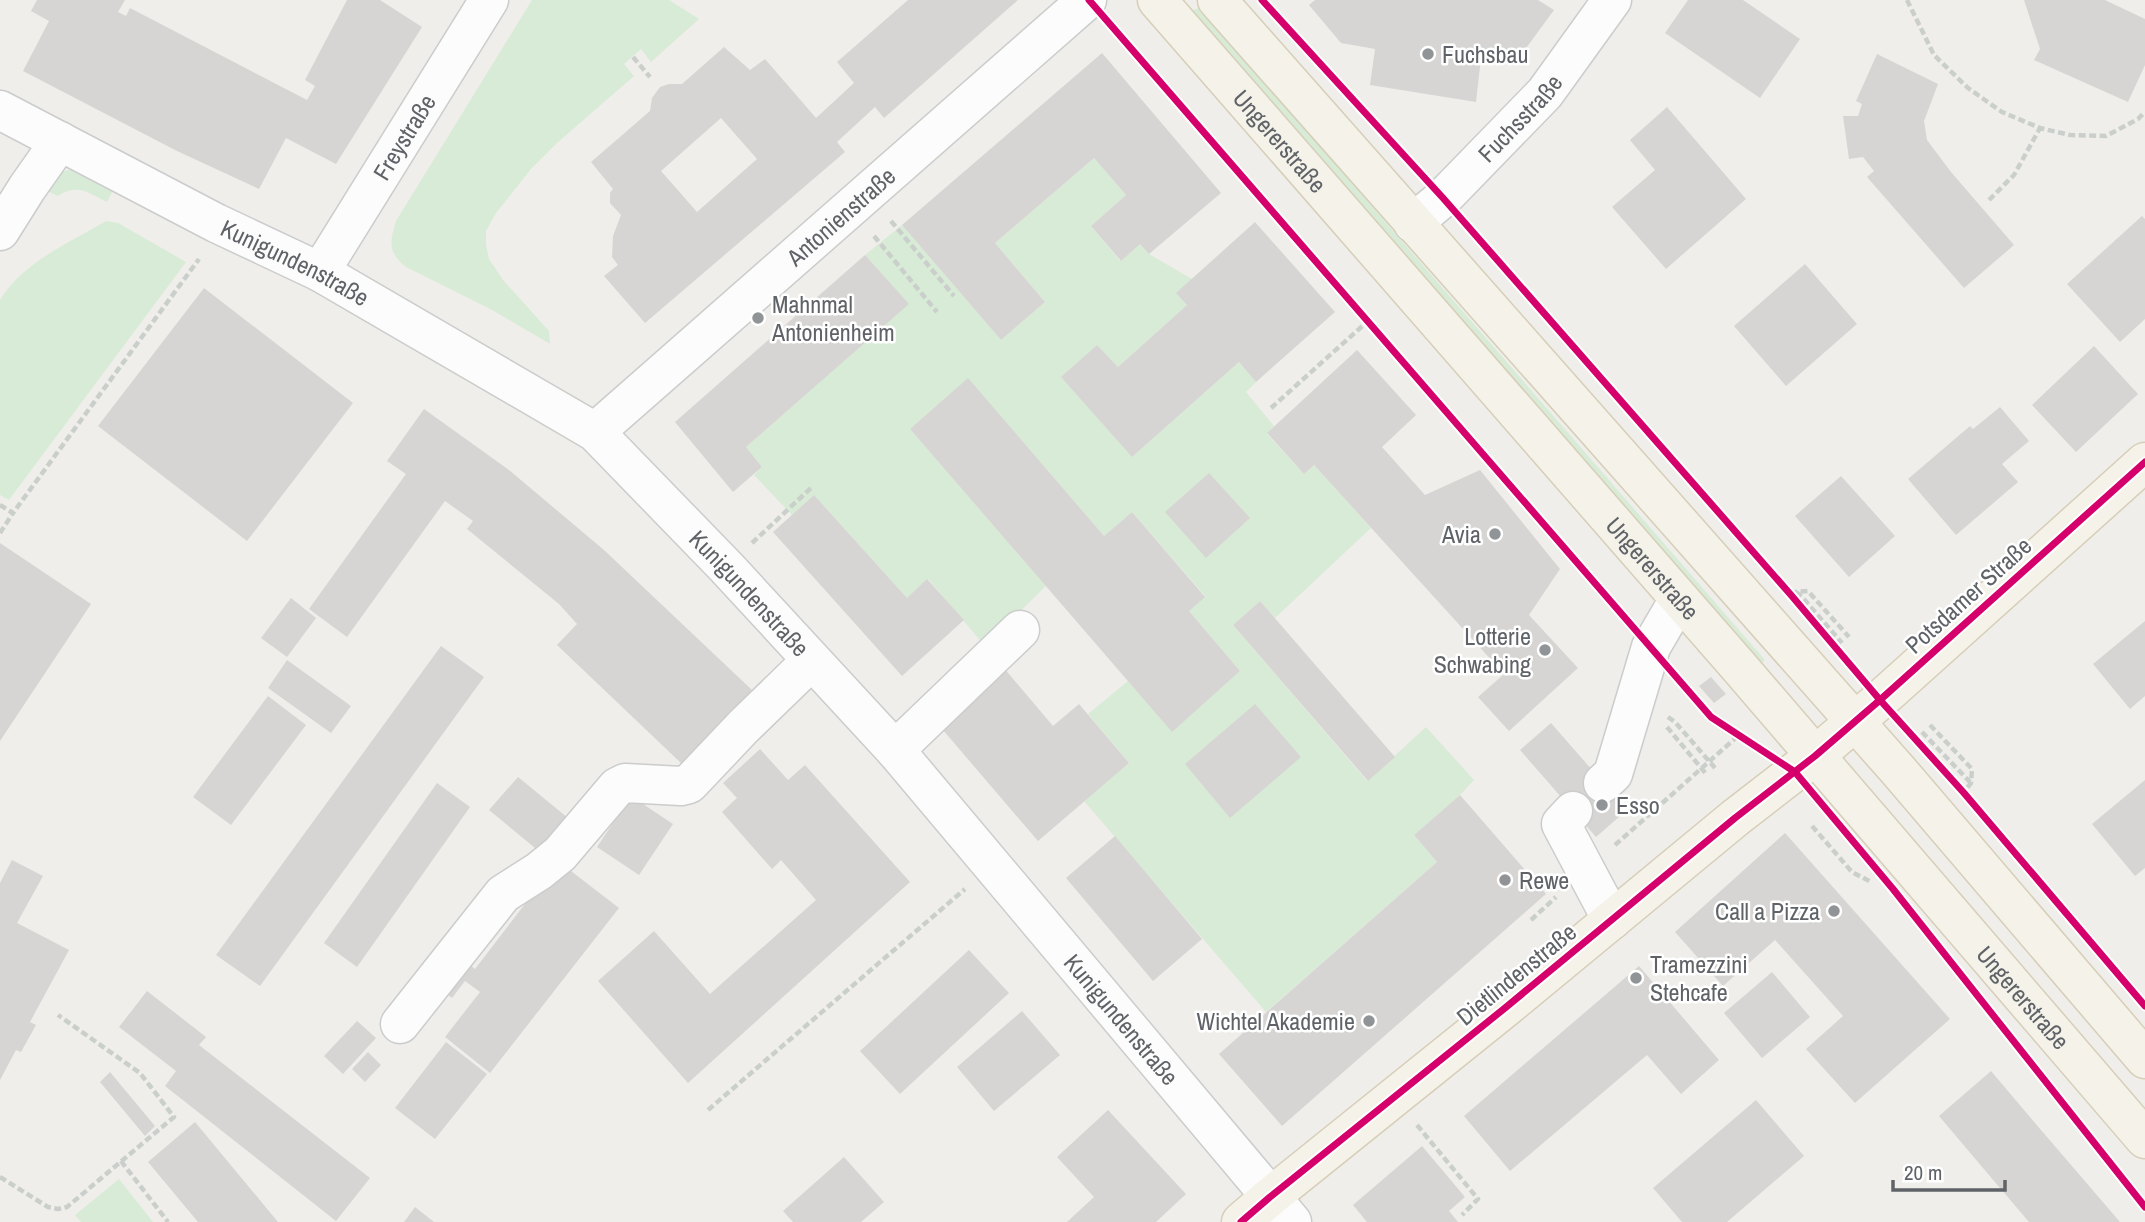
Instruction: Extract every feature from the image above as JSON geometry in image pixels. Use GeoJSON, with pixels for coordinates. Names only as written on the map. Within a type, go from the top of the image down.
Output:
{"type":"FeatureCollection","features":[{"type":"Feature","properties":{"kind":"main road","name":"Ungererstraße"},"geometry":{"type":"LineString","coordinates":[[1157,0],[1815,755],[2145,1139]]}},
{"type":"Feature","properties":{"kind":"main road","name":"Ungererstraße"},"geometry":{"type":"LineString","coordinates":[[1217,0],[1854,721],[2145,1059]]}},
{"type":"Feature","properties":{"kind":"main road","name":"Potsdamer Straße"},"geometry":{"type":"LineString","coordinates":[[1815,755],[2145,462]]}},
{"type":"Feature","properties":{"kind":"main road","name":"Dietlindenstraße"},"geometry":{"type":"LineString","coordinates":[[1241,1222],[1281,1209],[1394,1098],[1815,755]]}},
{"type":"Feature","properties":{"kind":"street","name":"Freystraße"},"geometry":{"type":"LineString","coordinates":[[320,272],[489,0]]}},
{"type":"Feature","properties":{"kind":"street","name":"Antonienstraße"},"geometry":{"type":"LineString","coordinates":[[595,432],[1087,0]]}},
{"type":"Feature","properties":{"kind":"street","name":"Fuchsstraße"},"geometry":{"type":"LineString","coordinates":[[1413,223],[1443,198],[1545,93],[1612,0]]}},
{"type":"Feature","properties":{"kind":"street","name":"Kunigundenstraße"},"geometry":{"type":"LineString","coordinates":[[0,110],[216,223],[320,272],[595,432],[727,568],[895,750],[1281,1209]]}},
{"type":"Feature","properties":{"kind":"street"},"geometry":{"type":"LineString","coordinates":[[0,231],[60,141]]}},
{"type":"Feature","properties":{"kind":"street"},"geometry":{"type":"LineString","coordinates":[[1603,783],[1613,774],[1651,647],[1679,599]]}},
{"type":"Feature","properties":{"kind":"street"},"geometry":{"type":"LineString","coordinates":[[895,750],[1020,630]]}},
{"type":"Feature","properties":{"kind":"street"},"geometry":{"type":"LineString","coordinates":[[400,1024],[503,894],[560,854],[618,787],[625,783],[681,786],[689,784],[811,661]]}},
{"type":"Feature","properties":{"kind":"street"},"geometry":{"type":"LineString","coordinates":[[1573,810],[1561,824],[1612,920]]}},
{"type":"Feature","properties":{"kind":"path"},"geometry":{"type":"LineString","coordinates":[[1907,0],[1934,55],[1968,88],[2002,112],[2040,128],[2070,135],[2106,136],[2138,119],[2145,112]]}},
{"type":"Feature","properties":{"kind":"path"},"geometry":{"type":"LineString","coordinates":[[633,57],[650,77]]}},
{"type":"Feature","properties":{"kind":"path"},"geometry":{"type":"LineString","coordinates":[[1990,200],[2014,176],[2040,128]]}},
{"type":"Feature","properties":{"kind":"path"},"geometry":{"type":"LineString","coordinates":[[859,201],[954,296]]}},
{"type":"Feature","properties":{"kind":"path"},"geometry":{"type":"LineString","coordinates":[[859,201],[937,312]]}},
{"type":"Feature","properties":{"kind":"path"},"geometry":{"type":"LineString","coordinates":[[0,533],[199,259]]}},
{"type":"Feature","properties":{"kind":"path"},"geometry":{"type":"LineString","coordinates":[[1271,408],[1368,321]]}},
{"type":"Feature","properties":{"kind":"path"},"geometry":{"type":"LineString","coordinates":[[727,568],[811,488]]}},
{"type":"Feature","properties":{"kind":"path"},"geometry":{"type":"LineString","coordinates":[[0,505],[13,513]]}},
{"type":"Feature","properties":{"kind":"path"},"geometry":{"type":"LineString","coordinates":[[1842,643],[1802,597],[1793,593],[1808,591],[1849,637]]}},
{"type":"Feature","properties":{"kind":"path"},"geometry":{"type":"LineString","coordinates":[[1675,722],[1715,768]]}},
{"type":"Feature","properties":{"kind":"path"},"geometry":{"type":"LineString","coordinates":[[1930,725],[1972,769],[1971,783],[1964,793]]}},
{"type":"Feature","properties":{"kind":"path"},"geometry":{"type":"LineString","coordinates":[[1667,728],[1707,775]]}},
{"type":"Feature","properties":{"kind":"path"},"geometry":{"type":"LineString","coordinates":[[1922,732],[1971,783]]}},
{"type":"Feature","properties":{"kind":"path"},"geometry":{"type":"LineString","coordinates":[[1531,920],[1739,735]]}},
{"type":"Feature","properties":{"kind":"path"},"geometry":{"type":"LineString","coordinates":[[1812,826],[1852,872]]}},
{"type":"Feature","properties":{"kind":"path"},"geometry":{"type":"LineString","coordinates":[[709,1110],[991,866]]}},
{"type":"Feature","properties":{"kind":"path"},"geometry":{"type":"LineString","coordinates":[[0,1177],[48,1208],[67,1207],[174,1116],[140,1073],[58,1015]]}},
{"type":"Feature","properties":{"kind":"path"},"geometry":{"type":"LineString","coordinates":[[1394,1098],[1478,1199],[1462,1215]]}},
{"type":"Feature","properties":{"kind":"path"},"geometry":{"type":"LineString","coordinates":[[121,1161],[168,1222]]}},
{"type":"Feature","properties":{"kind":"green space"},"geometry":{"type":"Polygon","coordinates":[[[532,0],[669,0],[699,19],[651,62],[641,49],[624,64],[634,76],[531,169],[496,213],[486,231],[489,259],[503,280],[549,331],[550,344],[494,311],[406,267],[396,256],[392,246],[396,221],[532,0]]]}},
{"type":"Feature","properties":{"kind":"green space"},"geometry":{"type":"Polygon","coordinates":[[[1200,8],[1765,660],[1757,667],[1188,11],[1200,8]]]}},
{"type":"Feature","properties":{"kind":"green space"},"geometry":{"type":"Polygon","coordinates":[[[1094,158],[1126,195],[1091,226],[1120,261],[1140,244],[1149,254],[1192,279],[1187,305],[1118,367],[1097,345],[1062,377],[1132,457],[1239,362],[1256,382],[1246,392],[1274,426],[1267,434],[1304,474],[1314,465],[1371,528],[1275,618],[1260,601],[1233,625],[1367,781],[1426,727],[1474,780],[1414,835],[1437,862],[1266,1012],[1084,801],[1129,763],[1088,714],[1128,681],[1172,731],[1240,671],[1189,611],[1205,596],[1132,512],[1104,536],[968,379],[910,429],[1046,586],[985,646],[928,579],[907,598],[814,495],[792,515],[754,475],[762,467],[746,447],[908,304],[865,255],[902,225],[1001,340],[1045,302],[995,243],[1094,158]]]}},
{"type":"Feature","properties":{"kind":"green space"},"geometry":{"type":"Polygon","coordinates":[[[80,170],[116,184],[107,202],[83,191],[71,190],[58,196],[40,188],[60,172],[80,170]]]}},
{"type":"Feature","properties":{"kind":"green space"},"geometry":{"type":"Polygon","coordinates":[[[106,221],[118,223],[186,262],[9,500],[0,495],[0,300],[34,264],[106,221]]]}},
{"type":"Feature","properties":{"kind":"green space"},"geometry":{"type":"Polygon","coordinates":[[[119,1179],[153,1222],[81,1222],[75,1215],[119,1179]]]}},
{"type":"Feature","properties":{"kind":"building"},"geometry":{"type":"Polygon","coordinates":[[[37,0],[125,0],[118,12],[126,16],[130,8],[307,100],[315,86],[305,80],[347,0],[380,0],[422,27],[336,164],[286,138],[259,189],[177,151],[23,71],[49,21],[31,11],[37,0]]]}},
{"type":"Feature","properties":{"kind":"building"},"geometry":{"type":"Polygon","coordinates":[[[908,0],[1018,0],[884,118],[875,107],[837,142],[845,152],[645,323],[604,276],[618,265],[612,257],[613,236],[621,215],[610,203],[613,189],[591,162],[650,111],[652,98],[660,87],[682,84],[724,47],[750,70],[765,59],[816,118],[854,83],[837,62],[908,0]],[[721,118],[661,171],[697,212],[757,159],[721,118]]]}},
{"type":"Feature","properties":{"kind":"building","name":"Fuchsbau"},"geometry":{"type":"Polygon","coordinates":[[[1315,0],[1538,0],[1554,10],[1516,62],[1481,58],[1476,102],[1370,85],[1375,49],[1341,43],[1309,5],[1315,0]]]}},
{"type":"Feature","properties":{"kind":"building"},"geometry":{"type":"Polygon","coordinates":[[[1688,0],[1743,0],[1800,39],[1760,98],[1665,33],[1688,0]]]}},
{"type":"Feature","properties":{"kind":"building"},"geometry":{"type":"Polygon","coordinates":[[[2024,0],[2105,0],[2145,19],[2145,65],[2128,102],[2034,60],[2040,49],[2024,0]]]}},
{"type":"Feature","properties":{"kind":"building"},"geometry":{"type":"Polygon","coordinates":[[[1102,53],[1221,193],[1149,254],[1140,244],[1121,261],[1091,226],[1126,195],[1094,158],[995,243],[1045,302],[1001,340],[902,225],[1102,53]]]}},
{"type":"Feature","properties":{"kind":"building"},"geometry":{"type":"Polygon","coordinates":[[[1877,54],[1938,84],[1924,121],[1927,140],[2014,245],[1964,288],[1867,177],[1874,171],[1863,157],[1849,159],[1843,116],[1858,116],[1862,104],[1856,101],[1877,54]]]}},
{"type":"Feature","properties":{"kind":"building"},"geometry":{"type":"Polygon","coordinates":[[[1667,107],[1746,199],[1666,269],[1612,207],[1655,170],[1630,140],[1667,107]]]}},
{"type":"Feature","properties":{"kind":"building"},"geometry":{"type":"Polygon","coordinates":[[[2142,216],[2145,219],[2145,319],[2120,342],[2067,284],[2142,216]]]}},
{"type":"Feature","properties":{"kind":"building"},"geometry":{"type":"Polygon","coordinates":[[[1255,222],[1335,312],[1256,382],[1239,362],[1132,457],[1061,377],[1097,345],[1118,367],[1187,305],[1176,293],[1255,222]]]}},
{"type":"Feature","properties":{"kind":"building"},"geometry":{"type":"Polygon","coordinates":[[[865,255],[909,304],[746,447],[762,467],[733,492],[675,422],[865,255]]]}},
{"type":"Feature","properties":{"kind":"building"},"geometry":{"type":"Polygon","coordinates":[[[1805,264],[1857,324],[1786,386],[1734,326],[1805,264]]]}},
{"type":"Feature","properties":{"kind":"building"},"geometry":{"type":"Polygon","coordinates":[[[204,288],[353,403],[247,541],[98,426],[204,288]]]}},
{"type":"Feature","properties":{"kind":"building"},"geometry":{"type":"Polygon","coordinates":[[[2094,346],[2138,394],[2076,452],[2032,405],[2094,346]]]}},
{"type":"Feature","properties":{"kind":"building"},"geometry":{"type":"Polygon","coordinates":[[[1357,350],[1416,415],[1382,447],[1425,495],[1480,470],[1560,569],[1529,615],[1578,668],[1509,731],[1478,697],[1504,674],[1314,465],[1304,474],[1267,433],[1357,350]]]}},
{"type":"Feature","properties":{"kind":"building"},"geometry":{"type":"Polygon","coordinates":[[[968,378],[1104,536],[1132,512],[1205,597],[1189,611],[1240,671],[1172,732],[910,429],[968,378]]]}},
{"type":"Feature","properties":{"kind":"building"},"geometry":{"type":"Polygon","coordinates":[[[2000,407],[2029,441],[2002,464],[2018,482],[1956,535],[1908,479],[1970,426],[1973,429],[2000,407]]]}},
{"type":"Feature","properties":{"kind":"building"},"geometry":{"type":"Polygon","coordinates":[[[424,409],[509,470],[604,550],[752,690],[682,764],[557,645],[577,624],[559,604],[467,529],[473,521],[445,501],[347,637],[309,609],[406,474],[387,461],[424,409]]]}},
{"type":"Feature","properties":{"kind":"building"},"geometry":{"type":"Polygon","coordinates":[[[1209,473],[1250,518],[1206,558],[1165,512],[1209,473]]]}},
{"type":"Feature","properties":{"kind":"building"},"geometry":{"type":"Polygon","coordinates":[[[1841,476],[1895,536],[1849,577],[1795,516],[1841,476]]]}},
{"type":"Feature","properties":{"kind":"building"},"geometry":{"type":"Polygon","coordinates":[[[814,495],[907,598],[927,579],[964,620],[902,676],[773,532],[814,495]]]}},
{"type":"Feature","properties":{"kind":"building"},"geometry":{"type":"Polygon","coordinates":[[[0,543],[91,604],[0,741],[0,543]]]}},
{"type":"Feature","properties":{"kind":"building"},"geometry":{"type":"Polygon","coordinates":[[[291,598],[316,618],[287,657],[261,638],[291,598]]]}},
{"type":"Feature","properties":{"kind":"building"},"geometry":{"type":"Polygon","coordinates":[[[1260,601],[1395,757],[1368,781],[1233,625],[1260,601]]]}},
{"type":"Feature","properties":{"kind":"building"},"geometry":{"type":"Polygon","coordinates":[[[2145,621],[2145,696],[2130,709],[2093,664],[2145,621]]]}},
{"type":"Feature","properties":{"kind":"building"},"geometry":{"type":"Polygon","coordinates":[[[441,646],[484,677],[260,986],[216,955],[441,646]]]}},
{"type":"Feature","properties":{"kind":"building"},"geometry":{"type":"Polygon","coordinates":[[[287,660],[351,706],[331,733],[268,688],[287,660]]]}},
{"type":"Feature","properties":{"kind":"building"},"geometry":{"type":"Polygon","coordinates":[[[1003,667],[1053,726],[1079,704],[1129,763],[1038,841],[937,723],[1003,667]]]}},
{"type":"Feature","properties":{"kind":"building"},"geometry":{"type":"Polygon","coordinates":[[[1711,677],[1726,694],[1714,703],[1699,686],[1711,677]]]}},
{"type":"Feature","properties":{"kind":"building"},"geometry":{"type":"Polygon","coordinates":[[[268,696],[306,725],[231,825],[193,797],[268,696]]]}},
{"type":"Feature","properties":{"kind":"building"},"geometry":{"type":"Polygon","coordinates":[[[1255,704],[1301,757],[1230,818],[1185,764],[1255,704]]]}},
{"type":"Feature","properties":{"kind":"building"},"geometry":{"type":"Polygon","coordinates":[[[1551,723],[1627,810],[1596,837],[1520,750],[1551,723]]]}},
{"type":"Feature","properties":{"kind":"building"},"geometry":{"type":"Polygon","coordinates":[[[760,749],[788,780],[805,765],[910,882],[688,1083],[598,981],[654,931],[710,994],[816,900],[781,860],[772,869],[722,812],[737,798],[723,783],[760,749]]]}},
{"type":"Feature","properties":{"kind":"building"},"geometry":{"type":"Polygon","coordinates":[[[518,777],[568,818],[540,852],[489,810],[518,777]]]}},
{"type":"Feature","properties":{"kind":"building"},"geometry":{"type":"Polygon","coordinates":[[[2145,780],[2145,868],[2135,876],[2092,824],[2145,780]]]}},
{"type":"Feature","properties":{"kind":"building"},"geometry":{"type":"Polygon","coordinates":[[[437,783],[470,807],[357,967],[324,943],[437,783]]]}},
{"type":"Feature","properties":{"kind":"building"},"geometry":{"type":"Polygon","coordinates":[[[1460,795],[1546,894],[1282,1126],[1219,1054],[1437,862],[1414,835],[1460,795]]]}},
{"type":"Feature","properties":{"kind":"building"},"geometry":{"type":"Polygon","coordinates":[[[631,796],[673,824],[639,875],[597,847],[631,796]]]}},
{"type":"Feature","properties":{"kind":"building"},"geometry":{"type":"Polygon","coordinates":[[[1785,833],[1950,1019],[1855,1103],[1806,1049],[1843,1016],[1775,940],[1723,986],[1675,932],[1785,833]]]}},
{"type":"Feature","properties":{"kind":"building"},"geometry":{"type":"Polygon","coordinates":[[[1115,836],[1202,939],[1153,981],[1066,878],[1115,836]]]}},
{"type":"Feature","properties":{"kind":"building"},"geometry":{"type":"Polygon","coordinates":[[[12,860],[43,876],[17,923],[69,950],[30,1022],[36,1025],[21,1052],[16,1050],[0,1080],[0,883],[12,860]]]}},
{"type":"Feature","properties":{"kind":"building"},"geometry":{"type":"Polygon","coordinates":[[[558,861],[619,908],[490,1073],[445,1037],[480,992],[465,981],[452,998],[442,990],[465,961],[475,969],[558,861]]]}},
{"type":"Feature","properties":{"kind":"building"},"geometry":{"type":"Polygon","coordinates":[[[969,950],[1009,993],[900,1094],[860,1051],[969,950]]]}},
{"type":"Feature","properties":{"kind":"building"},"geometry":{"type":"Polygon","coordinates":[[[1639,966],[1719,1060],[1681,1094],[1647,1055],[1510,1171],[1464,1116],[1639,966]]]}},
{"type":"Feature","properties":{"kind":"building"},"geometry":{"type":"Polygon","coordinates":[[[1772,972],[1810,1017],[1762,1058],[1724,1013],[1772,972]]]}},
{"type":"Feature","properties":{"kind":"building"},"geometry":{"type":"Polygon","coordinates":[[[147,991],[206,1037],[199,1045],[370,1178],[336,1221],[165,1086],[176,1071],[119,1027],[147,991]]]}},
{"type":"Feature","properties":{"kind":"building"},"geometry":{"type":"Polygon","coordinates":[[[1022,1011],[1060,1055],[994,1111],[957,1067],[1022,1011]]]}},
{"type":"Feature","properties":{"kind":"building"},"geometry":{"type":"Polygon","coordinates":[[[357,1021],[376,1038],[343,1074],[324,1056],[357,1021]]]}},
{"type":"Feature","properties":{"kind":"building"},"geometry":{"type":"Polygon","coordinates":[[[446,1042],[487,1074],[435,1139],[395,1108],[446,1042]]]}},
{"type":"Feature","properties":{"kind":"building"},"geometry":{"type":"Polygon","coordinates":[[[368,1052],[381,1065],[365,1082],[352,1069],[368,1052]]]}},
{"type":"Feature","properties":{"kind":"building"},"geometry":{"type":"Polygon","coordinates":[[[1991,1071],[2120,1222],[2029,1222],[1939,1116],[1991,1071]]]}},
{"type":"Feature","properties":{"kind":"building"},"geometry":{"type":"Polygon","coordinates":[[[110,1072],[155,1126],[145,1136],[100,1082],[110,1072]]]}},
{"type":"Feature","properties":{"kind":"building"},"geometry":{"type":"Polygon","coordinates":[[[1756,1100],[1804,1156],[1727,1222],[1682,1222],[1653,1188],[1756,1100]]]}},
{"type":"Feature","properties":{"kind":"building"},"geometry":{"type":"Polygon","coordinates":[[[1108,1110],[1186,1194],[1156,1222],[1067,1222],[1094,1197],[1057,1157],[1108,1110]]]}},
{"type":"Feature","properties":{"kind":"building"},"geometry":{"type":"Polygon","coordinates":[[[195,1122],[278,1222],[198,1222],[148,1162],[195,1122]]]}},
{"type":"Feature","properties":{"kind":"building"},"geometry":{"type":"Polygon","coordinates":[[[1422,1146],[1465,1197],[1449,1211],[1458,1222],[1367,1222],[1353,1205],[1422,1146]]]}},
{"type":"Feature","properties":{"kind":"building"},"geometry":{"type":"Polygon","coordinates":[[[844,1157],[884,1202],[861,1222],[793,1222],[783,1211],[844,1157]]]}},
{"type":"Feature","properties":{"kind":"building"},"geometry":{"type":"Polygon","coordinates":[[[415,1207],[434,1222],[404,1222],[415,1207]]]}},
{"type":"Feature","properties":{"kind":"cycle path"},"geometry":{"type":"LineString","coordinates":[[1089,0],[1711,717],[1795,772],[1893,889],[2145,1207]]}},
{"type":"Feature","properties":{"kind":"cycle path"},"geometry":{"type":"LineString","coordinates":[[1262,0],[1443,198],[1964,793],[2145,1006]]}},
{"type":"Feature","properties":{"kind":"cycle path"},"geometry":{"type":"LineString","coordinates":[[1241,1222],[1735,818],[1815,756],[2145,462]]}},
{"type":"Feature","properties":{"kind":"place","name":"Fuchsbau"},"geometry":{"type":"Point","coordinates":[1428,54]}},
{"type":"Feature","properties":{"kind":"place","name":"Mahnmal Antonienheim"},"geometry":{"type":"Point","coordinates":[758,318]}},
{"type":"Feature","properties":{"kind":"place","name":"Avia"},"geometry":{"type":"Point","coordinates":[1495,534]}},
{"type":"Feature","properties":{"kind":"place","name":"Lotterie Schwabing"},"geometry":{"type":"Point","coordinates":[1545,650]}},
{"type":"Feature","properties":{"kind":"place","name":"Esso"},"geometry":{"type":"Point","coordinates":[1602,805]}},
{"type":"Feature","properties":{"kind":"place","name":"Rewe"},"geometry":{"type":"Point","coordinates":[1505,880]}},
{"type":"Feature","properties":{"kind":"place","name":"Call a Pizza"},"geometry":{"type":"Point","coordinates":[1834,911]}},
{"type":"Feature","properties":{"kind":"place","name":"Tramezzini Stehcafe"},"geometry":{"type":"Point","coordinates":[1636,978]}},
{"type":"Feature","properties":{"kind":"place","name":"Wichtel Akademie"},"geometry":{"type":"Point","coordinates":[1369,1021]}}]}
